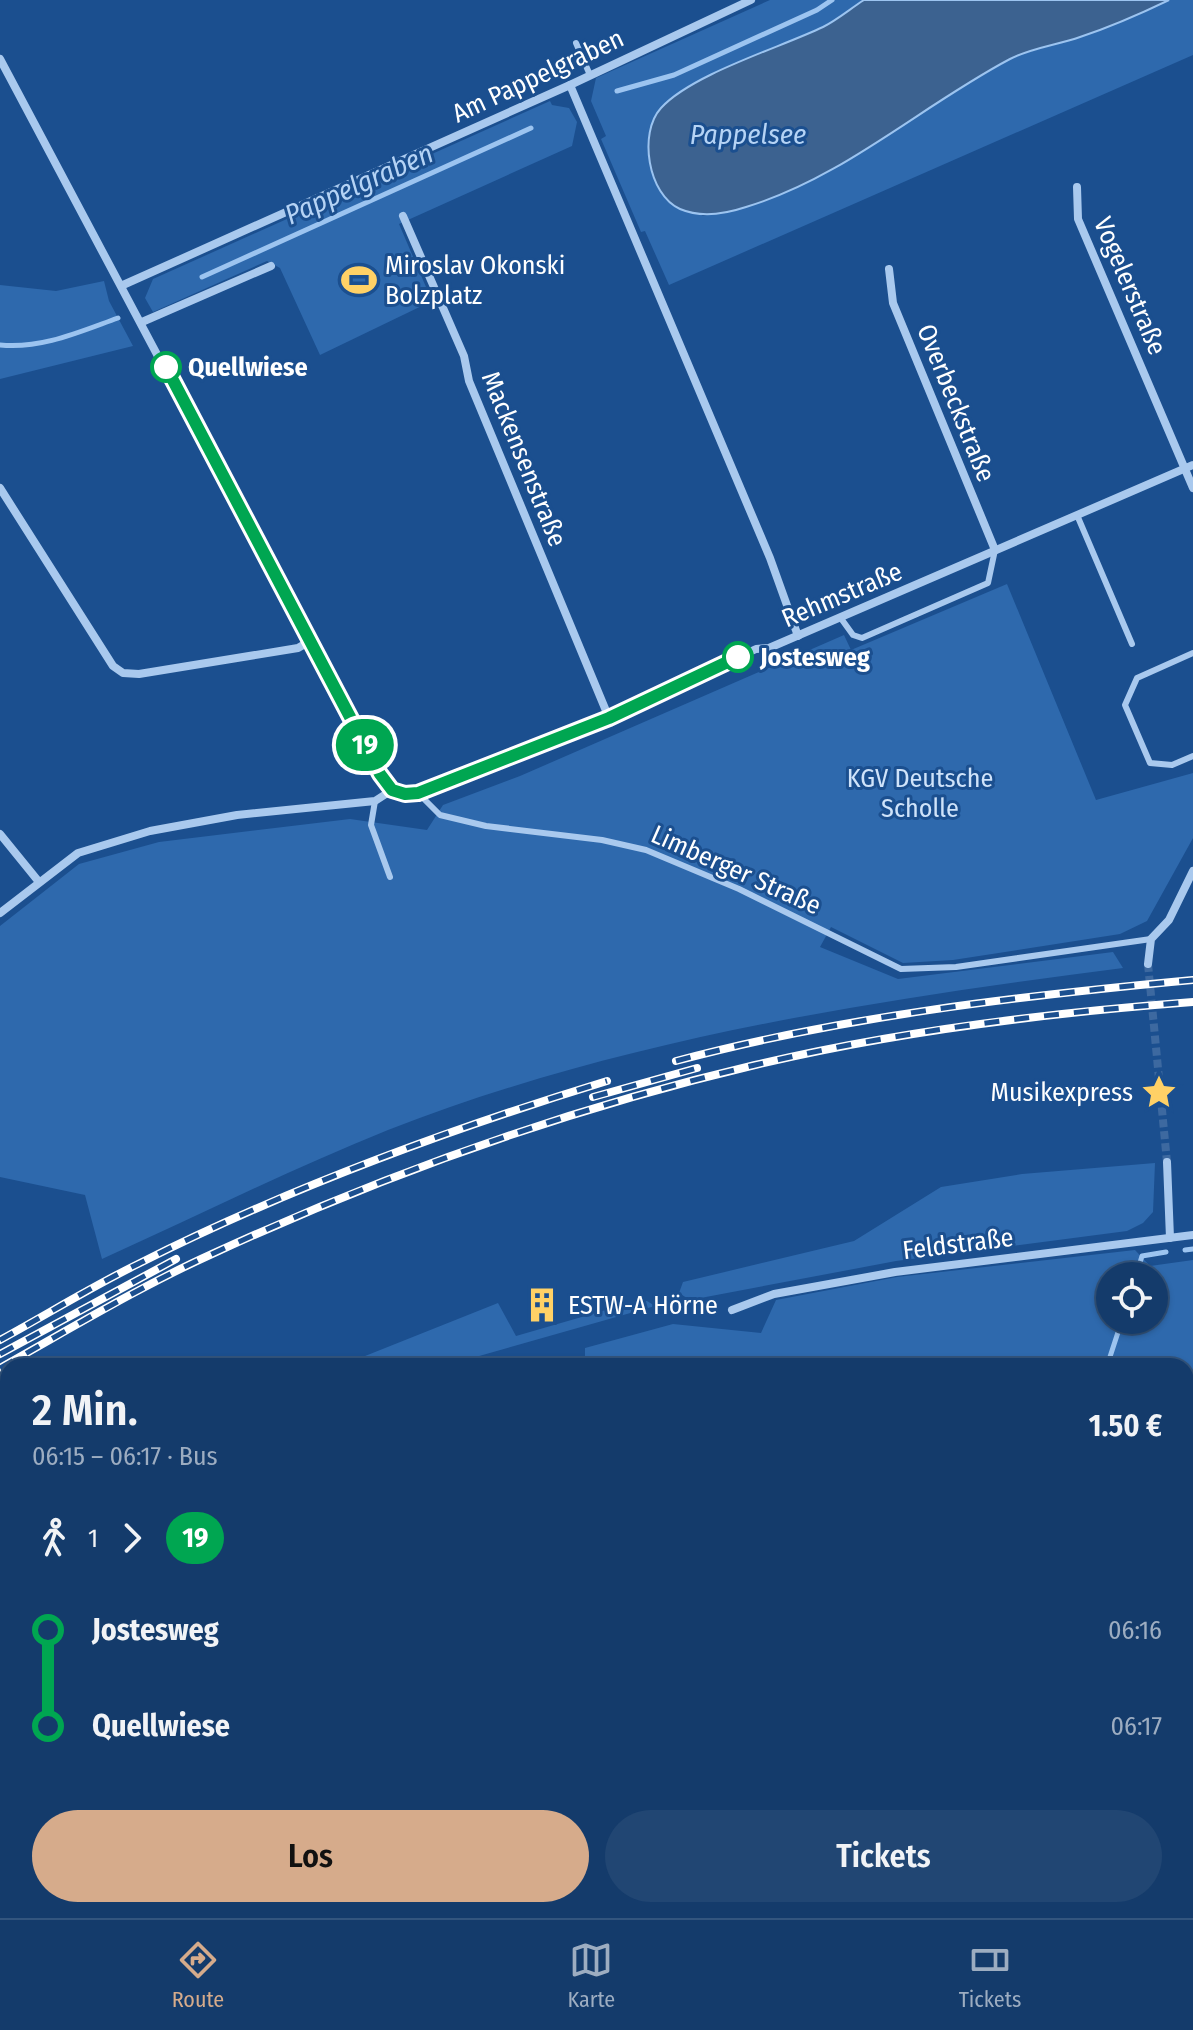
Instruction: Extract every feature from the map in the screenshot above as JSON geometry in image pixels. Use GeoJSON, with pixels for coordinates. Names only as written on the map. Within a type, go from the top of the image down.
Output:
{"type":"FeatureCollection","features":[{"type":"Feature","properties":{"kind":"street","name":"Am Pappelgraben"},"geometry":{"type":"LineString","coordinates":[[123,285],[570,85],[751,0]]}},
{"type":"Feature","properties":{"kind":"street"},"geometry":{"type":"LineString","coordinates":[[0,59],[123,285],[380,774],[392,790],[405,794],[418,793]]}},
{"type":"Feature","properties":{"kind":"street"},"geometry":{"type":"LineString","coordinates":[[570,85],[770,558],[798,636]]}},
{"type":"Feature","properties":{"kind":"street","name":"Vogelerstraße"},"geometry":{"type":"LineString","coordinates":[[1077,187],[1078,219],[1189,467],[1193,488]]}},
{"type":"Feature","properties":{"kind":"street","name":"Mackensenstraße"},"geometry":{"type":"LineString","coordinates":[[403,216],[464,356],[469,381],[609,718]]}},
{"type":"Feature","properties":{"kind":"street"},"geometry":{"type":"LineString","coordinates":[[142,322],[271,266]]}},
{"type":"Feature","properties":{"kind":"street","name":"Overbeckstraße"},"geometry":{"type":"LineString","coordinates":[[889,269],[893,303],[995,550]]}},
{"type":"Feature","properties":{"kind":"street","name":"Rehmstraße"},"geometry":{"type":"LineString","coordinates":[[418,793],[609,718],[738,657],[798,636],[1189,467]]}},
{"type":"Feature","properties":{"kind":"street"},"geometry":{"type":"LineString","coordinates":[[0,488],[113,666],[123,673],[139,674],[298,648],[310,641]]}},
{"type":"Feature","properties":{"kind":"street"},"geometry":{"type":"LineString","coordinates":[[0,913],[78,853],[150,831],[237,815],[375,801],[392,790]]}},
{"type":"Feature","properties":{"kind":"street"},"geometry":{"type":"LineString","coordinates":[[0,834],[39,882]]}},
{"type":"Feature","properties":{"kind":"street"},"geometry":{"type":"LineString","coordinates":[[1148,964],[1151,939],[1169,920],[1193,871]]}},
{"type":"Feature","properties":{"kind":"street"},"geometry":{"type":"LineString","coordinates":[[1167,1162],[1170,1238]]}},
{"type":"Feature","properties":{"kind":"street","name":"Feldstraße"},"geometry":{"type":"LineString","coordinates":[[732,1310],[774,1294],[895,1272],[1193,1235]]}},
{"type":"Feature","properties":{"kind":"lane"},"geometry":{"type":"LineString","coordinates":[[576,43],[590,75]]}},
{"type":"Feature","properties":{"kind":"lane"},"geometry":{"type":"LineString","coordinates":[[1077,515],[1132,644]]}},
{"type":"Feature","properties":{"kind":"lane"},"geometry":{"type":"LineString","coordinates":[[840,617],[853,635],[862,638],[988,583],[995,550]]}},
{"type":"Feature","properties":{"kind":"lane"},"geometry":{"type":"LineString","coordinates":[[1193,653],[1137,678],[1125,705],[1150,763],[1172,765],[1193,756]]}},
{"type":"Feature","properties":{"kind":"lane","name":"Limberger Straße"},"geometry":{"type":"LineString","coordinates":[[418,793],[440,815],[486,826],[602,840],[646,850],[739,889],[901,969],[956,967],[1151,939]]}},
{"type":"Feature","properties":{"kind":"lane"},"geometry":{"type":"LineString","coordinates":[[375,801],[371,825],[390,877]]}},
{"type":"Feature","properties":{"kind":"green space"},"geometry":{"type":"Polygon","coordinates":[[[770,0],[864,0],[648,139],[652,171],[662,193],[703,216],[743,208],[808,181],[1015,56],[1078,38],[1169,0],[1193,0],[1193,55],[669,285],[645,231],[641,232],[601,139],[606,136],[591,101],[596,78],[770,0]]]}},
{"type":"Feature","properties":{"kind":"green space"},"geometry":{"type":"Polygon","coordinates":[[[550,101],[552,105],[569,108],[577,122],[572,146],[399,224],[432,301],[320,355],[280,268],[267,261],[153,312],[145,298],[153,279],[550,101]]]}},
{"type":"Feature","properties":{"kind":"green space"},"geometry":{"type":"Polygon","coordinates":[[[104,281],[109,301],[133,346],[0,379],[0,285],[56,291],[104,281]]]}},
{"type":"Feature","properties":{"kind":"green space","name":"KGV Deutsche Scholle"},"geometry":{"type":"Polygon","coordinates":[[[1007,584],[1096,800],[1193,773],[1193,838],[1147,921],[1120,934],[953,960],[903,963],[831,927],[820,947],[898,979],[1113,952],[1123,968],[843,1009],[751,1026],[567,1070],[388,1130],[102,1259],[85,1195],[0,1177],[0,926],[79,864],[159,842],[350,819],[427,830],[443,805],[520,776],[844,635],[851,650],[1007,584]]]}},
{"type":"Feature","properties":{"kind":"green space"},"geometry":{"type":"Polygon","coordinates":[[[1155,1163],[1153,1212],[1143,1223],[1127,1231],[896,1261],[690,1300],[679,1293],[683,1282],[854,1241],[941,1187],[1022,1174],[1155,1163]]]}},
{"type":"Feature","properties":{"kind":"green space"},"geometry":{"type":"Polygon","coordinates":[[[1135,1250],[1146,1262],[1096,1262],[1096,1334],[1168,1334],[1168,1263],[1193,1260],[1193,1358],[585,1358],[585,1348],[673,1324],[761,1333],[776,1300],[897,1277],[1135,1250]]]}},
{"type":"Feature","properties":{"kind":"green space"},"geometry":{"type":"Polygon","coordinates":[[[637,1301],[647,1301],[655,1306],[472,1358],[360,1358],[498,1303],[516,1336],[637,1301]]]}},
{"type":"Feature","properties":{"kind":"water","name":"Pappelsee"},"geometry":{"type":"Polygon","coordinates":[[[864,0],[1169,0],[1102,29],[1010,59],[849,160],[782,194],[713,214],[688,212],[669,202],[654,177],[648,147],[654,119],[661,108],[693,84],[823,27],[864,0]]]}},
{"type":"Feature","properties":{"kind":"waterway","name":"Pappelgraben"},"geometry":{"type":"LineString","coordinates":[[617,91],[674,75],[817,10],[832,0]]}},
{"type":"Feature","properties":{"kind":"waterway","name":"Pappelgraben"},"geometry":{"type":"LineString","coordinates":[[202,277],[531,128]]}},
{"type":"Feature","properties":{"kind":"waterway","name":"Pappelgraben"},"geometry":{"type":"LineString","coordinates":[[0,345],[46,342],[118,318]]}},
{"type":"Feature","properties":{"kind":"waterway"},"geometry":{"type":"LineString","coordinates":[[1185,1250],[1193,1249]]}},
{"type":"Feature","properties":{"kind":"waterway"},"geometry":{"type":"LineString","coordinates":[[1140,1262],[1142,1256],[1166,1252]]}},
{"type":"Feature","properties":{"kind":"waterway"},"geometry":{"type":"LineString","coordinates":[[1110,1358],[1117,1334]]}},
{"type":"Feature","properties":{"kind":"tunnel"},"geometry":{"type":"LineString","coordinates":[[1148,964],[1167,1162]]}},
{"type":"Feature","properties":{"kind":"railway"},"geometry":{"type":"LineString","coordinates":[[676,1061],[868,1020],[1063,993],[1193,980]]}},
{"type":"Feature","properties":{"kind":"railway"},"geometry":{"type":"LineString","coordinates":[[18,1358],[158,1280],[278,1225],[479,1146],[616,1102],[685,1082],[863,1042],[1028,1018],[1193,1002]]}},
{"type":"Feature","properties":{"kind":"railway"},"geometry":{"type":"LineString","coordinates":[[593,1097],[697,1068]]}},
{"type":"Feature","properties":{"kind":"railway"},"geometry":{"type":"LineString","coordinates":[[0,1340],[120,1273],[252,1210],[428,1140],[607,1081]]}},
{"type":"Feature","properties":{"kind":"railway"},"geometry":{"type":"LineString","coordinates":[[0,1354],[176,1259]]}},
{"type":"Feature","properties":{"kind":"bus line","name":"19"},"geometry":{"type":"LineString","coordinates":[[166,367],[380,774],[392,790],[405,794],[418,793],[469,775],[609,718],[738,657]]}},
{"type":"Feature","properties":{"kind":"place","name":"Miroslav Okonski Bolzplatz"},"geometry":{"type":"Point","coordinates":[359,280]}},
{"type":"Feature","properties":{"kind":"place","name":"Quellwiese"},"geometry":{"type":"Point","coordinates":[166,367]}},
{"type":"Feature","properties":{"kind":"place","name":"Jostesweg"},"geometry":{"type":"Point","coordinates":[738,657]}},
{"type":"Feature","properties":{"kind":"place","name":"Musikexpress"},"geometry":{"type":"Point","coordinates":[1159,1092]}},
{"type":"Feature","properties":{"kind":"place","name":"ESTW-A Hörne"},"geometry":{"type":"Point","coordinates":[542,1305]}}]}
